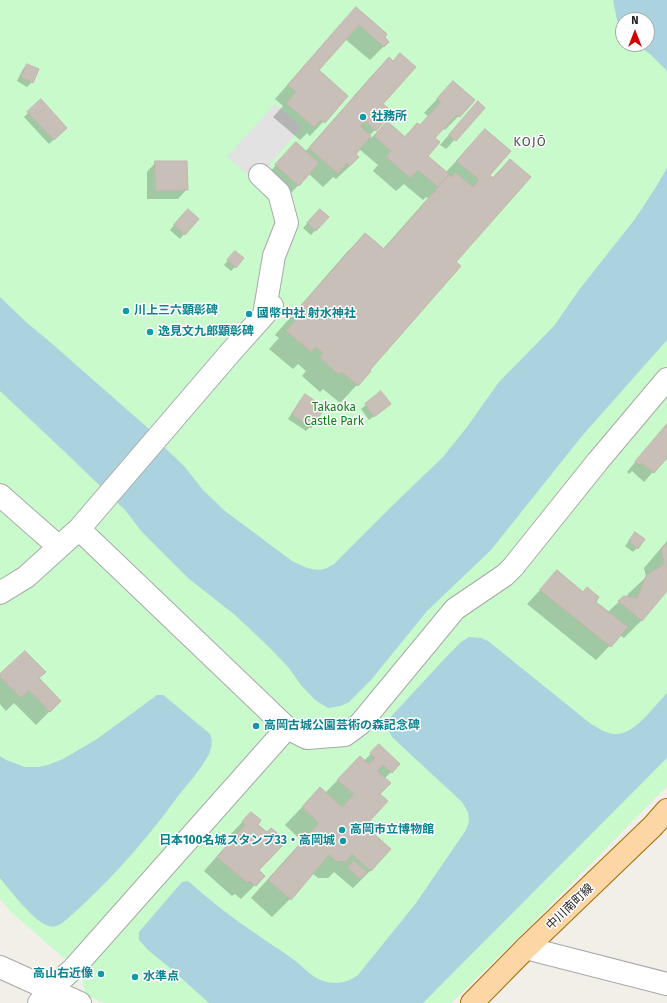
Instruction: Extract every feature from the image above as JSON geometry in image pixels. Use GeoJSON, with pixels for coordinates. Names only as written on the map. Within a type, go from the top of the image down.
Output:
{"type":"FeatureCollection","features":[{"type":"Feature","properties":{"kind":"main road","name":"中川南町線"},"geometry":{"type":"LineString","coordinates":[[472,1003],[526,948],[662,822]]}},
{"type":"Feature","properties":{"kind":"street"},"geometry":{"type":"LineString","coordinates":[[0,593],[26,577],[78,529],[268,311],[274,256],[287,223],[279,193],[260,175]]}},
{"type":"Feature","properties":{"kind":"street"},"geometry":{"type":"LineString","coordinates":[[78,529],[287,728],[307,738],[345,735],[360,724],[455,609],[505,575],[598,460],[667,380]]}},
{"type":"Feature","properties":{"kind":"street"},"geometry":{"type":"LineString","coordinates":[[0,495],[59,547]]}},
{"type":"Feature","properties":{"kind":"street"},"geometry":{"type":"LineString","coordinates":[[45,996],[74,968],[287,728]]}},
{"type":"Feature","properties":{"kind":"street"},"geometry":{"type":"LineString","coordinates":[[526,948],[667,984]]}},
{"type":"Feature","properties":{"kind":"street"},"geometry":{"type":"LineString","coordinates":[[0,967],[45,996],[80,1003]]}},
{"type":"Feature","properties":{"kind":"green space","name":"Takaoka Castle Park"},"geometry":{"type":"Polygon","coordinates":[[[0,0],[667,0],[667,786],[526,930],[451,1003],[104,1003],[86,995],[80,972],[12,913],[0,899],[0,0]]]}},
{"type":"Feature","properties":{"kind":"shaded area"},"geometry":{"type":"Polygon","coordinates":[[[275,104],[302,127],[255,181],[227,157],[275,104]]]}},
{"type":"Feature","properties":{"kind":"water"},"geometry":{"type":"Polygon","coordinates":[[[613,0],[667,0],[667,71],[647,52],[655,52],[655,12],[615,12],[613,0]]]}},
{"type":"Feature","properties":{"kind":"water"},"geometry":{"type":"Polygon","coordinates":[[[667,168],[667,340],[582,436],[491,550],[427,611],[371,680],[349,702],[341,706],[328,708],[315,700],[301,685],[289,668],[270,648],[235,615],[188,578],[142,532],[125,510],[0,391],[0,297],[26,322],[149,429],[164,447],[184,466],[203,490],[225,511],[292,561],[314,570],[330,567],[443,457],[467,427],[499,382],[554,326],[579,290],[635,219],[667,168]]]}},
{"type":"Feature","properties":{"kind":"water"},"geometry":{"type":"Polygon","coordinates":[[[469,637],[481,638],[488,641],[591,724],[608,733],[621,733],[629,730],[643,719],[667,693],[667,758],[423,1003],[209,1003],[149,951],[139,940],[139,932],[182,882],[188,881],[231,916],[298,963],[315,977],[332,983],[346,981],[358,975],[416,903],[466,830],[469,822],[468,812],[462,802],[392,737],[387,728],[387,721],[449,654],[461,642],[469,637]]]}},
{"type":"Feature","properties":{"kind":"water"},"geometry":{"type":"Polygon","coordinates":[[[157,695],[163,695],[210,734],[212,744],[209,754],[197,773],[161,819],[109,879],[81,907],[62,923],[54,926],[43,924],[30,913],[0,878],[0,756],[6,760],[25,767],[48,765],[63,759],[97,739],[157,695]]]}},
{"type":"Feature","properties":{"kind":"building"},"geometry":{"type":"Polygon","coordinates":[[[356,7],[387,34],[385,37],[389,42],[384,47],[359,25],[319,70],[348,96],[325,123],[321,120],[314,127],[286,103],[296,92],[288,85],[356,7]]]}},
{"type":"Feature","properties":{"kind":"building","name":"社務所"},"geometry":{"type":"Polygon","coordinates":[[[400,53],[416,67],[383,104],[393,112],[376,131],[365,121],[360,126],[371,136],[356,154],[359,157],[350,166],[347,163],[338,174],[309,148],[389,57],[393,61],[400,53]]]}},
{"type":"Feature","properties":{"kind":"building"},"geometry":{"type":"Polygon","coordinates":[[[27,64],[39,69],[33,83],[21,77],[27,64]]]}},
{"type":"Feature","properties":{"kind":"building"},"geometry":{"type":"Polygon","coordinates":[[[453,81],[475,100],[460,117],[456,115],[435,138],[440,142],[428,156],[449,174],[438,187],[418,170],[410,178],[386,157],[391,151],[374,136],[387,121],[405,137],[417,123],[420,125],[441,102],[437,99],[453,81]]]}},
{"type":"Feature","properties":{"kind":"building"},"geometry":{"type":"Polygon","coordinates":[[[41,99],[67,128],[54,140],[27,112],[41,99]]]}},
{"type":"Feature","properties":{"kind":"building"},"geometry":{"type":"Polygon","coordinates":[[[478,101],[485,108],[456,141],[449,135],[478,101]]]}},
{"type":"Feature","properties":{"kind":"building"},"geometry":{"type":"Polygon","coordinates":[[[485,129],[511,151],[490,175],[493,178],[510,159],[531,177],[456,262],[461,266],[370,370],[371,371],[358,386],[342,372],[339,375],[319,357],[323,353],[316,347],[311,352],[286,331],[296,320],[292,316],[365,233],[384,249],[449,175],[452,177],[456,173],[473,187],[479,180],[457,161],[485,129]]]}},
{"type":"Feature","properties":{"kind":"building"},"geometry":{"type":"Polygon","coordinates":[[[296,142],[319,163],[299,186],[275,165],[296,142]]]}},
{"type":"Feature","properties":{"kind":"building"},"geometry":{"type":"Polygon","coordinates":[[[155,161],[187,161],[188,190],[156,191],[155,161]]]}},
{"type":"Feature","properties":{"kind":"building"},"geometry":{"type":"Polygon","coordinates":[[[188,209],[199,219],[185,235],[174,225],[188,209]]]}},
{"type":"Feature","properties":{"kind":"building"},"geometry":{"type":"Polygon","coordinates":[[[320,209],[329,217],[316,231],[307,223],[320,209]]]}},
{"type":"Feature","properties":{"kind":"building"},"geometry":{"type":"Polygon","coordinates":[[[235,251],[244,258],[236,268],[227,260],[235,251]]]}},
{"type":"Feature","properties":{"kind":"building"},"geometry":{"type":"Polygon","coordinates":[[[381,391],[391,404],[374,417],[365,404],[381,391]]]}},
{"type":"Feature","properties":{"kind":"building"},"geometry":{"type":"Polygon","coordinates":[[[305,394],[325,408],[311,428],[292,414],[305,394]]]}},
{"type":"Feature","properties":{"kind":"building"},"geometry":{"type":"Polygon","coordinates":[[[667,424],[667,458],[654,473],[641,463],[639,465],[635,462],[667,424]]]}},
{"type":"Feature","properties":{"kind":"building"},"geometry":{"type":"Polygon","coordinates":[[[635,532],[645,539],[638,549],[629,541],[635,532]]]}},
{"type":"Feature","properties":{"kind":"building"},"geometry":{"type":"Polygon","coordinates":[[[667,543],[667,591],[642,621],[618,601],[624,596],[637,598],[646,576],[664,564],[661,549],[667,543]]]}},
{"type":"Feature","properties":{"kind":"building"},"geometry":{"type":"Polygon","coordinates":[[[557,570],[583,592],[587,587],[599,597],[596,602],[628,627],[611,647],[540,590],[557,570]]]}},
{"type":"Feature","properties":{"kind":"building"},"geometry":{"type":"Polygon","coordinates":[[[25,651],[46,672],[39,678],[61,701],[50,712],[29,690],[21,698],[0,677],[0,674],[25,651]]]}},
{"type":"Feature","properties":{"kind":"building"},"geometry":{"type":"Polygon","coordinates":[[[379,744],[400,764],[392,773],[383,765],[377,771],[391,783],[380,794],[388,801],[365,826],[391,849],[371,871],[352,854],[347,861],[336,861],[329,855],[291,900],[268,880],[319,823],[302,807],[320,787],[342,807],[354,794],[337,780],[360,756],[369,764],[375,758],[370,753],[379,744]]]}},
{"type":"Feature","properties":{"kind":"building"},"geometry":{"type":"Polygon","coordinates":[[[251,812],[261,820],[258,825],[267,832],[271,828],[287,841],[259,870],[265,876],[256,886],[249,881],[247,883],[217,857],[245,825],[242,822],[251,812]]]}},
{"type":"Feature","properties":{"kind":"building"},"geometry":{"type":"Polygon","coordinates":[[[354,861],[367,872],[360,879],[348,868],[354,861]]]}},
{"type":"Feature","properties":{"kind":"place","name":"社務所"},"geometry":{"type":"Point","coordinates":[363,117]}},
{"type":"Feature","properties":{"kind":"place","name":"川上三六顕彰碑"},"geometry":{"type":"Point","coordinates":[126,311]}},
{"type":"Feature","properties":{"kind":"place","name":"國幣中社 射水神社"},"geometry":{"type":"Point","coordinates":[249,314]}},
{"type":"Feature","properties":{"kind":"place","name":"逸見文九郎顕彰碑"},"geometry":{"type":"Point","coordinates":[150,332]}},
{"type":"Feature","properties":{"kind":"place","name":"高岡古城公園芸術の森記念碑"},"geometry":{"type":"Point","coordinates":[256,726]}},
{"type":"Feature","properties":{"kind":"place","name":"高岡市立博物館"},"geometry":{"type":"Point","coordinates":[342,830]}},
{"type":"Feature","properties":{"kind":"place","name":"日本100名城スタンプ33・高岡城"},"geometry":{"type":"Point","coordinates":[343,841]}},
{"type":"Feature","properties":{"kind":"place","name":"高山右近像"},"geometry":{"type":"Point","coordinates":[101,974]}},
{"type":"Feature","properties":{"kind":"place","name":"水準点"},"geometry":{"type":"Point","coordinates":[135,977]}},
{"type":"Feature","properties":{"kind":"district","name":"KOJŌ"},"geometry":{"type":"Point","coordinates":[530,142]}}]}
